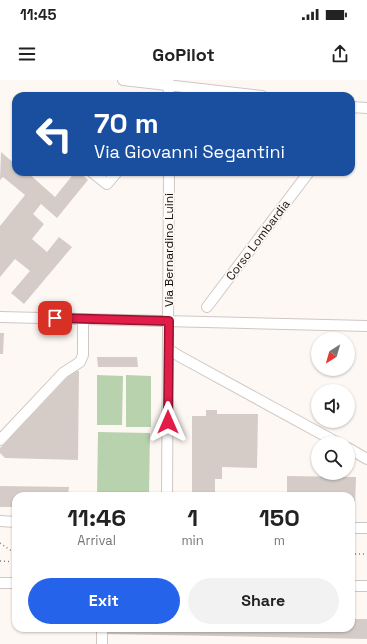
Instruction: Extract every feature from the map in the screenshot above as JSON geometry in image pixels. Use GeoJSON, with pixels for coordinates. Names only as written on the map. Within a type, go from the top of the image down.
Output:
{"type":"FeatureCollection","features":[{"type":"Feature","properties":{"kind":"street"},"geometry":{"type":"LineString","coordinates":[[123,80],[169,82],[235,92]]}},
{"type":"Feature","properties":{"kind":"street"},"geometry":{"type":"LineString","coordinates":[[355,107],[367,108]]}},
{"type":"Feature","properties":{"kind":"street"},"geometry":{"type":"LineString","coordinates":[[97,176],[107,184],[114,176]]}},
{"type":"Feature","properties":{"kind":"street","name":"Via Bernardino Luini"},"geometry":{"type":"LineString","coordinates":[[167,492],[169,176]]}},
{"type":"Feature","properties":{"kind":"street","name":"Corso Lombardia"},"geometry":{"type":"LineString","coordinates":[[206,307],[306,176]]}},
{"type":"Feature","properties":{"kind":"street"},"geometry":{"type":"LineString","coordinates":[[0,317],[367,326]]}},
{"type":"Feature","properties":{"kind":"street"},"geometry":{"type":"LineString","coordinates":[[0,440],[63,373],[80,362],[83,355],[83,319]]}},
{"type":"Feature","properties":{"kind":"street"},"geometry":{"type":"LineString","coordinates":[[168,348],[325,436]]}},
{"type":"Feature","properties":{"kind":"street"},"geometry":{"type":"LineString","coordinates":[[355,452],[367,459]]}},
{"type":"Feature","properties":{"kind":"street"},"geometry":{"type":"LineString","coordinates":[[0,521],[12,522]]}},
{"type":"Feature","properties":{"kind":"street"},"geometry":{"type":"LineString","coordinates":[[355,528],[367,528]]}},
{"type":"Feature","properties":{"kind":"street"},"geometry":{"type":"LineString","coordinates":[[0,583],[12,583]]}},
{"type":"Feature","properties":{"kind":"street"},"geometry":{"type":"LineString","coordinates":[[355,586],[367,586]]}},
{"type":"Feature","properties":{"kind":"street"},"geometry":{"type":"LineString","coordinates":[[102,632],[102,644]]}},
{"type":"Feature","properties":{"kind":"path"},"geometry":{"type":"LineString","coordinates":[[0,543],[12,551]]}},
{"type":"Feature","properties":{"kind":"path"},"geometry":{"type":"LineString","coordinates":[[355,554],[367,554]]}},
{"type":"Feature","properties":{"kind":"path"},"geometry":{"type":"LineString","coordinates":[[0,562],[12,562]]}},
{"type":"Feature","properties":{"kind":"green space"},"geometry":{"type":"Polygon","coordinates":[[[97,375],[123,376],[122,425],[97,425],[97,375]]]}},
{"type":"Feature","properties":{"kind":"green space"},"geometry":{"type":"Polygon","coordinates":[[[126,375],[151,376],[151,427],[126,427],[126,375]]]}},
{"type":"Feature","properties":{"kind":"green space"},"geometry":{"type":"Polygon","coordinates":[[[98,432],[150,433],[149,492],[97,492],[98,432]]]}},
{"type":"Feature","properties":{"kind":"building"},"geometry":{"type":"Polygon","coordinates":[[[1,152],[12,161],[12,176],[31,176],[55,197],[72,176],[84,176],[88,180],[57,218],[41,204],[33,214],[44,224],[32,239],[47,252],[59,237],[72,247],[24,304],[11,293],[30,271],[15,259],[0,277],[0,226],[25,195],[3,177],[0,180],[1,152]]]}},
{"type":"Feature","properties":{"kind":"building"},"geometry":{"type":"Polygon","coordinates":[[[0,333],[4,333],[3,354],[0,354],[0,333]]]}},
{"type":"Feature","properties":{"kind":"building"},"geometry":{"type":"Polygon","coordinates":[[[97,357],[137,357],[138,367],[98,367],[97,357]]]}},
{"type":"Feature","properties":{"kind":"building"},"geometry":{"type":"Polygon","coordinates":[[[73,371],[79,371],[78,460],[5,458],[0,453],[0,448],[73,371]]]}},
{"type":"Feature","properties":{"kind":"building"},"geometry":{"type":"Polygon","coordinates":[[[206,410],[217,410],[217,414],[258,414],[257,468],[222,467],[222,479],[215,479],[215,492],[192,492],[192,416],[206,416],[206,410]]]}},
{"type":"Feature","properties":{"kind":"building"},"geometry":{"type":"Polygon","coordinates":[[[287,476],[311,476],[311,480],[355,480],[356,477],[355,507],[355,492],[287,492],[287,476]]]}},
{"type":"Feature","properties":{"kind":"building"},"geometry":{"type":"Polygon","coordinates":[[[0,486],[69,487],[68,492],[12,492],[12,507],[0,507],[0,486]]]}},
{"type":"Feature","properties":{"kind":"building"},"geometry":{"type":"Polygon","coordinates":[[[355,619],[367,619],[367,639],[106,634],[106,632],[355,632],[355,619]]]}},
{"type":"Feature","properties":{"kind":"route"},"geometry":{"type":"LineString","coordinates":[[55,318],[169,321],[168,422]]}}]}
